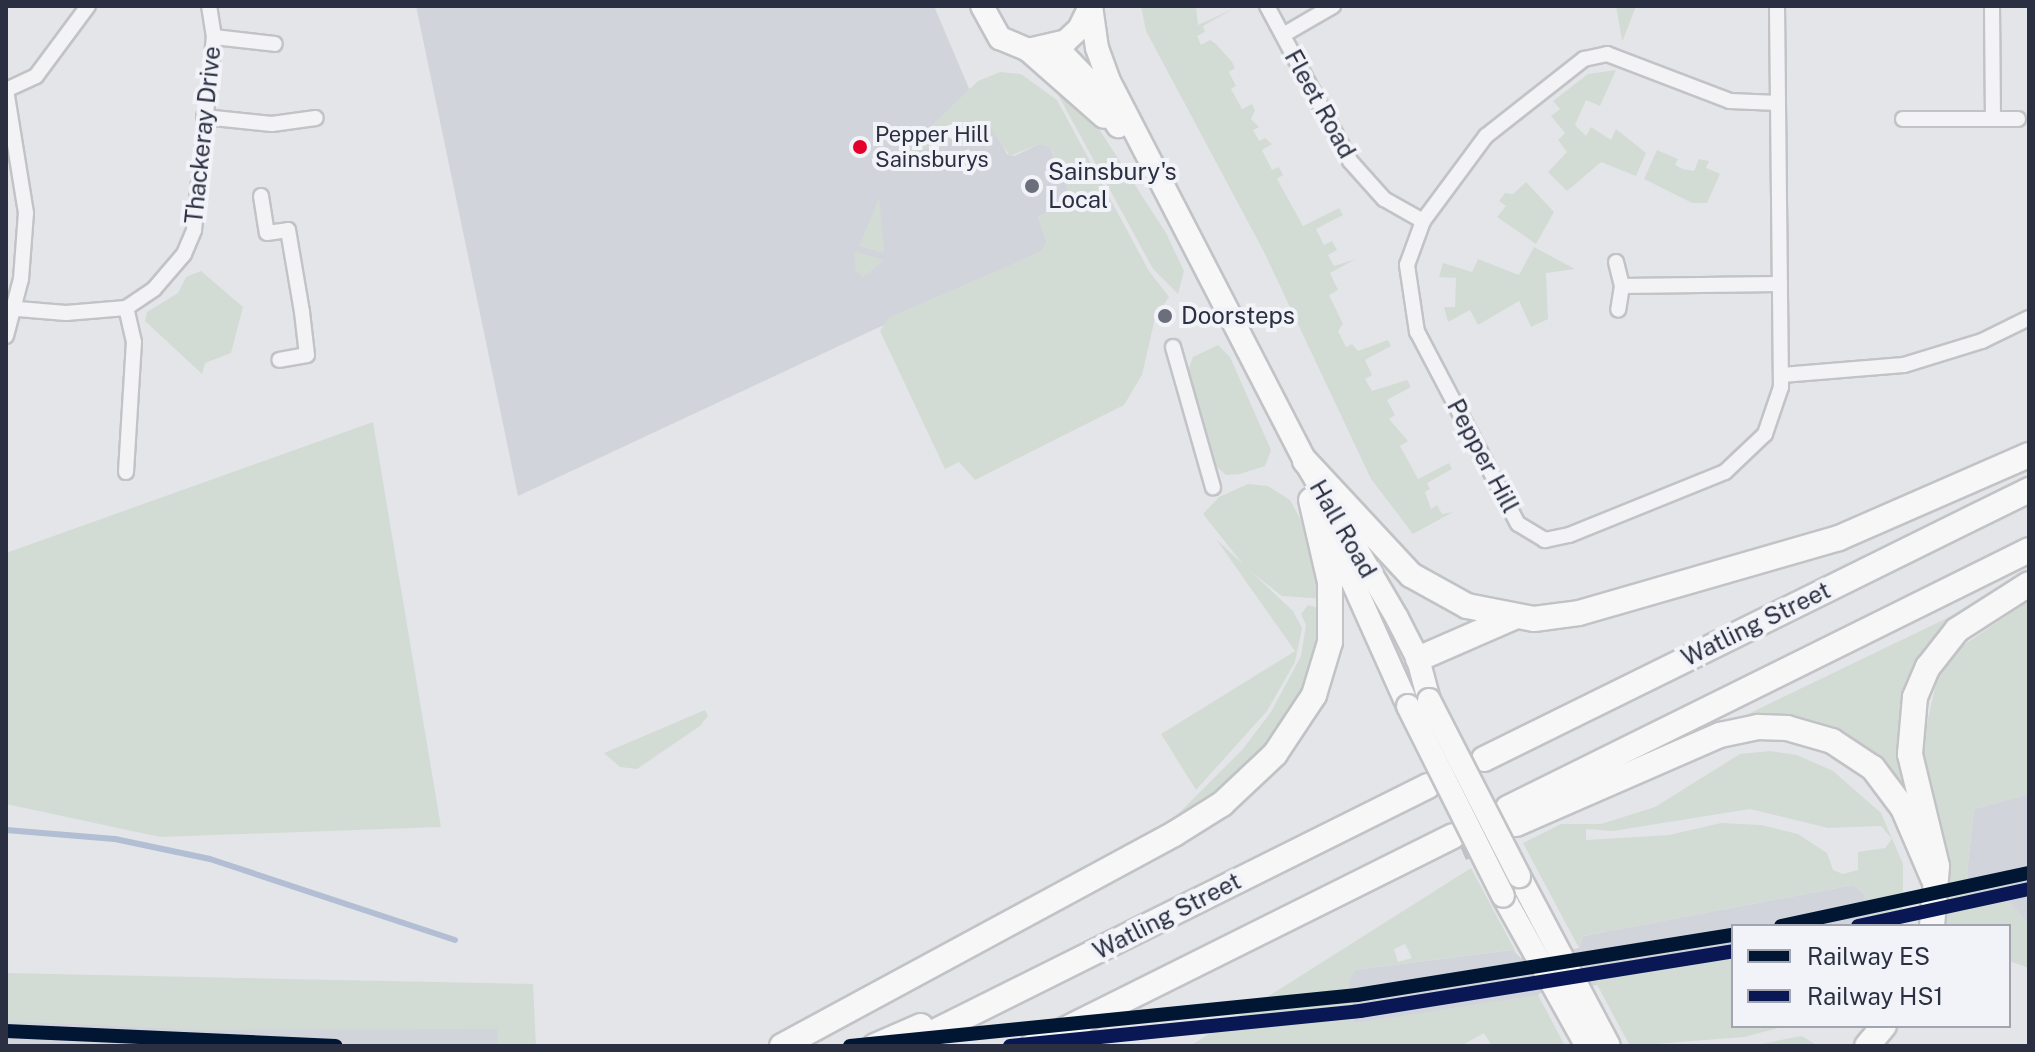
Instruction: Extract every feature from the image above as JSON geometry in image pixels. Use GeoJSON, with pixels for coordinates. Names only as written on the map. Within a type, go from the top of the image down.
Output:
{"type":"FeatureCollection","features":[{"type":"Feature","properties":{"kind":"main road"},"geometry":{"type":"LineString","coordinates":[[982,6],[996,34],[1028,50],[1092,111],[1116,123]]}},
{"type":"Feature","properties":{"kind":"main road","name":"Hall Road"},"geometry":{"type":"LineString","coordinates":[[1090,6],[1079,29],[1056,47],[1086,78],[1116,123],[1417,703],[1554,939],[1587,1046]]}},
{"type":"Feature","properties":{"kind":"main road","name":"Hall Road"},"geometry":{"type":"LineString","coordinates":[[1090,6],[1109,81],[1305,461],[1418,659],[1417,703],[1438,788],[1532,948],[1609,1046]]}},
{"type":"Feature","properties":{"kind":"main road"},"geometry":{"type":"LineString","coordinates":[[1028,50],[1056,47]]}},
{"type":"Feature","properties":{"kind":"main road"},"geometry":{"type":"LineString","coordinates":[[1305,461],[1407,572],[1460,604],[1512,618],[1573,614],[1801,550],[2029,455]]}},
{"type":"Feature","properties":{"kind":"main road","name":"Watling Street"},"geometry":{"type":"LineString","coordinates":[[1484,759],[2029,490]]}},
{"type":"Feature","properties":{"kind":"main road"},"geometry":{"type":"LineString","coordinates":[[782,1046],[1174,834],[1222,804],[1275,754],[1314,695],[1330,642],[1330,582],[1311,500]]}},
{"type":"Feature","properties":{"kind":"main road"},"geometry":{"type":"LineString","coordinates":[[1933,878],[1903,808],[1873,768],[1832,741],[1787,728],[1745,728],[1712,738],[1512,816],[2029,550]]}},
{"type":"Feature","properties":{"kind":"main road"},"geometry":{"type":"LineString","coordinates":[[1932,924],[1933,878],[1937,866],[1910,754],[1915,697],[1928,667],[1957,630],[2029,584]]}},
{"type":"Feature","properties":{"kind":"main road"},"geometry":{"type":"LineString","coordinates":[[1418,659],[1512,618]]}},
{"type":"Feature","properties":{"kind":"main road","name":"Watling Street"},"geometry":{"type":"LineString","coordinates":[[906,1046],[1438,788]]}},
{"type":"Feature","properties":{"kind":"main road"},"geometry":{"type":"LineString","coordinates":[[1032,1046],[1242,942],[1457,842]]}},
{"type":"Feature","properties":{"kind":"main road"},"geometry":{"type":"LineString","coordinates":[[875,1046],[1126,937]]}},
{"type":"Feature","properties":{"kind":"main road"},"geometry":{"type":"LineString","coordinates":[[1867,1046],[1882,1028]]}},
{"type":"Feature","properties":{"kind":"street"},"geometry":{"type":"LineString","coordinates":[[6,336],[26,213],[6,90],[36,76],[88,6]]}},
{"type":"Feature","properties":{"kind":"street","name":"Thackeray Drive"},"geometry":{"type":"LineString","coordinates":[[126,308],[163,281],[190,243],[214,37],[209,6]]}},
{"type":"Feature","properties":{"kind":"street","name":"Fleet Road"},"geometry":{"type":"LineString","coordinates":[[1267,6],[1350,161],[1384,199],[1423,221]]}},
{"type":"Feature","properties":{"kind":"street"},"geometry":{"type":"LineString","coordinates":[[1283,35],[1333,6]]}},
{"type":"Feature","properties":{"kind":"street","name":"Pepper Hill"},"geometry":{"type":"LineString","coordinates":[[1777,6],[1782,375],[1778,405],[1765,434],[1725,472],[1569,535],[1537,538],[1518,524],[1414,325],[1406,274],[1423,221],[1486,136],[1588,57],[1623,58],[1735,103],[1778,103]]}},
{"type":"Feature","properties":{"kind":"street"},"geometry":{"type":"LineString","coordinates":[[1992,6],[1993,118]]}},
{"type":"Feature","properties":{"kind":"street"},"geometry":{"type":"LineString","coordinates":[[214,37],[275,44]]}},
{"type":"Feature","properties":{"kind":"street"},"geometry":{"type":"LineString","coordinates":[[204,117],[272,124],[316,118]]}},
{"type":"Feature","properties":{"kind":"street"},"geometry":{"type":"LineString","coordinates":[[1903,119],[2018,119]]}},
{"type":"Feature","properties":{"kind":"street"},"geometry":{"type":"LineString","coordinates":[[261,196],[267,233],[288,230],[304,327],[307,355],[279,360]]}},
{"type":"Feature","properties":{"kind":"street"},"geometry":{"type":"LineString","coordinates":[[1616,262],[1622,286],[1618,310]]}},
{"type":"Feature","properties":{"kind":"street"},"geometry":{"type":"LineString","coordinates":[[1622,286],[1780,284]]}},
{"type":"Feature","properties":{"kind":"street"},"geometry":{"type":"LineString","coordinates":[[10,310],[126,308],[134,342],[126,472]]}},
{"type":"Feature","properties":{"kind":"street"},"geometry":{"type":"LineString","coordinates":[[1782,375],[1904,365],[1982,341],[2029,318]]}},
{"type":"Feature","properties":{"kind":"street"},"geometry":{"type":"LineString","coordinates":[[1173,347],[1213,487]]}},
{"type":"Feature","properties":{"kind":"shaded area"},"geometry":{"type":"Polygon","coordinates":[[[416,6],[934,6],[982,119],[993,126],[1007,154],[1014,156],[1039,144],[1050,147],[1071,197],[1038,217],[1047,242],[1042,251],[518,496],[416,6]]]}},
{"type":"Feature","properties":{"kind":"shaded area"},"geometry":{"type":"Polygon","coordinates":[[[1141,6],[1196,6],[1198,25],[1235,8],[1203,26],[1205,32],[1197,36],[1201,45],[1210,40],[1216,44],[1232,62],[1235,68],[1229,72],[1236,86],[1231,89],[1242,109],[1252,104],[1255,110],[1251,119],[1259,127],[1253,130],[1259,141],[1265,138],[1272,144],[1262,150],[1272,170],[1279,167],[1283,175],[1277,179],[1303,226],[1339,208],[1343,215],[1316,229],[1324,245],[1332,241],[1337,250],[1328,255],[1334,266],[1356,259],[1330,273],[1338,290],[1329,295],[1343,324],[1338,331],[1346,347],[1352,344],[1358,351],[1388,340],[1391,346],[1365,360],[1372,375],[1365,379],[1372,391],[1407,380],[1411,387],[1387,400],[1395,415],[1389,419],[1408,441],[1400,446],[1418,479],[1449,463],[1452,469],[1427,483],[1430,489],[1425,492],[1431,509],[1437,505],[1442,514],[1453,512],[1413,534],[1371,479],[1264,252],[1146,31],[1141,6]]]}},
{"type":"Feature","properties":{"kind":"shaded area"},"geometry":{"type":"Polygon","coordinates":[[[1616,6],[1636,6],[1623,40],[1622,40],[1616,6]]]}},
{"type":"Feature","properties":{"kind":"shaded area"},"geometry":{"type":"Polygon","coordinates":[[[1616,70],[1600,106],[1586,100],[1575,125],[1586,136],[1591,127],[1611,140],[1616,129],[1646,153],[1636,176],[1601,162],[1567,191],[1548,172],[1567,152],[1558,140],[1565,133],[1551,116],[1560,109],[1553,101],[1588,74],[1616,70]]]}},
{"type":"Feature","properties":{"kind":"shaded area"},"geometry":{"type":"Polygon","coordinates":[[[1000,72],[1021,74],[1057,100],[1149,271],[1169,297],[1155,318],[1142,375],[1124,405],[975,480],[959,462],[945,469],[880,331],[888,318],[1042,251],[1047,242],[1038,217],[1071,197],[1051,148],[1039,144],[1010,156],[987,123],[895,161],[978,81],[1000,72]]]}},
{"type":"Feature","properties":{"kind":"shaded area"},"geometry":{"type":"Polygon","coordinates":[[[1067,90],[1090,115],[1166,233],[1184,271],[1178,294],[1153,269],[1056,91],[1067,90]]]}},
{"type":"Feature","properties":{"kind":"shaded area"},"geometry":{"type":"Polygon","coordinates":[[[1657,150],[1678,159],[1675,165],[1683,169],[1694,171],[1699,159],[1709,161],[1706,168],[1720,174],[1707,203],[1692,203],[1644,179],[1657,150]]]}},
{"type":"Feature","properties":{"kind":"shaded area"},"geometry":{"type":"Polygon","coordinates":[[[1526,182],[1554,212],[1536,244],[1497,217],[1506,206],[1499,201],[1505,193],[1513,194],[1526,182]]]}},
{"type":"Feature","properties":{"kind":"shaded area"},"geometry":{"type":"Polygon","coordinates":[[[879,199],[884,249],[884,253],[859,246],[879,199]]]}},
{"type":"Feature","properties":{"kind":"shaded area"},"geometry":{"type":"Polygon","coordinates":[[[1534,247],[1575,269],[1546,273],[1548,319],[1531,327],[1519,301],[1478,325],[1470,310],[1448,322],[1444,307],[1455,307],[1456,278],[1439,277],[1443,263],[1472,272],[1478,259],[1519,275],[1534,247]]]}},
{"type":"Feature","properties":{"kind":"shaded area"},"geometry":{"type":"Polygon","coordinates":[[[854,251],[883,260],[863,277],[856,271],[854,251]]]}},
{"type":"Feature","properties":{"kind":"shaded area"},"geometry":{"type":"Polygon","coordinates":[[[201,271],[243,307],[231,353],[205,363],[202,374],[145,321],[147,312],[178,293],[186,277],[201,271]]]}},
{"type":"Feature","properties":{"kind":"shaded area"},"geometry":{"type":"Polygon","coordinates":[[[1218,345],[1230,357],[1271,450],[1265,466],[1240,474],[1226,475],[1217,467],[1188,370],[1193,357],[1218,345]]]}},
{"type":"Feature","properties":{"kind":"shaded area"},"geometry":{"type":"Polygon","coordinates":[[[373,422],[441,827],[160,837],[6,804],[6,553],[373,422]]]}},
{"type":"Feature","properties":{"kind":"shaded area"},"geometry":{"type":"Polygon","coordinates":[[[1248,484],[1268,486],[1290,500],[1313,543],[1326,599],[1282,596],[1246,568],[1203,514],[1219,497],[1248,484]]]}},
{"type":"Feature","properties":{"kind":"shaded area"},"geometry":{"type":"Polygon","coordinates":[[[1216,539],[1293,611],[1302,628],[1295,662],[1267,711],[1196,790],[1161,734],[1295,651],[1216,539]]]}},
{"type":"Feature","properties":{"kind":"shaded area"},"geometry":{"type":"Polygon","coordinates":[[[1993,596],[1924,662],[1913,803],[1861,751],[1723,726],[1993,596]]]}},
{"type":"Feature","properties":{"kind":"shaded area"},"geometry":{"type":"Polygon","coordinates":[[[2029,601],[2029,794],[1974,809],[1967,873],[1974,906],[2007,899],[2029,924],[2029,968],[2011,962],[2011,924],[1945,924],[1945,874],[1922,744],[1937,680],[1959,648],[2029,601]]]}},
{"type":"Feature","properties":{"kind":"shaded area"},"geometry":{"type":"Polygon","coordinates":[[[1308,605],[1322,609],[1324,643],[1285,731],[1232,781],[1172,820],[1242,750],[1271,712],[1301,656],[1306,625],[1301,614],[1308,605]]]}},
{"type":"Feature","properties":{"kind":"shaded area"},"geometry":{"type":"Polygon","coordinates":[[[705,710],[708,716],[700,726],[637,769],[620,767],[604,753],[705,710]]]}},
{"type":"Feature","properties":{"kind":"shaded area"},"geometry":{"type":"Polygon","coordinates":[[[1770,751],[1797,755],[1833,771],[1881,813],[1903,864],[1903,924],[1870,924],[1864,893],[1853,885],[1583,936],[1579,948],[1523,843],[1561,824],[1601,824],[1655,807],[1740,754],[1770,751]],[[1750,809],[1613,831],[1586,829],[1586,840],[1669,835],[1721,823],[1761,825],[1798,834],[1827,853],[1833,870],[1843,874],[1858,870],[1858,852],[1885,848],[1892,839],[1881,826],[1828,828],[1750,809]]]}},
{"type":"Feature","properties":{"kind":"shaded area"},"geometry":{"type":"Polygon","coordinates":[[[2029,794],[2029,958],[2011,929],[2011,924],[2006,924],[1974,906],[1967,873],[1974,809],[2029,794]]]}},
{"type":"Feature","properties":{"kind":"shaded area"},"geometry":{"type":"Polygon","coordinates":[[[1471,868],[1518,956],[1511,950],[1355,970],[1348,982],[1352,1019],[1355,1023],[1538,995],[1565,1046],[1492,1046],[1484,1033],[1461,1046],[1190,1046],[1471,868]],[[1405,944],[1394,949],[1398,962],[1412,958],[1405,944]]]}},
{"type":"Feature","properties":{"kind":"shaded area"},"geometry":{"type":"Polygon","coordinates":[[[1853,885],[1864,893],[1870,924],[1731,924],[1731,966],[1540,993],[1534,1000],[1355,1023],[1352,1019],[1348,982],[1355,970],[1512,950],[1521,958],[1579,948],[1583,936],[1853,885]]]}},
{"type":"Feature","properties":{"kind":"shaded area"},"geometry":{"type":"Polygon","coordinates":[[[1731,955],[1731,1028],[1778,1028],[1744,1037],[1630,1046],[1594,979],[1731,955]]]}},
{"type":"Feature","properties":{"kind":"shaded area"},"geometry":{"type":"Polygon","coordinates":[[[6,973],[533,984],[536,1046],[498,1046],[497,1029],[200,1030],[6,1021],[6,973]]]}},
{"type":"Feature","properties":{"kind":"shaded area"},"geometry":{"type":"Polygon","coordinates":[[[6,981],[482,992],[522,1046],[6,1046],[6,981]]]}},
{"type":"Feature","properties":{"kind":"shaded area"},"geometry":{"type":"Polygon","coordinates":[[[1802,1036],[1818,1046],[1743,1046],[1755,1045],[1802,1036]]]}},
{"type":"Feature","properties":{"kind":"waterway"},"geometry":{"type":"LineString","coordinates":[[6,830],[115,839],[210,859],[455,940]]}},
{"type":"Feature","properties":{"kind":"tunnel"},"geometry":{"type":"LineString","coordinates":[[1461,849],[1516,824]]}},
{"type":"Feature","properties":{"kind":"rail line","name":"ES"},"geometry":{"type":"LineString","coordinates":[[1790,924],[2029,873]]}},
{"type":"Feature","properties":{"kind":"rail line","name":"HS1"},"geometry":{"type":"LineString","coordinates":[[1867,924],[2029,889]]}},
{"type":"Feature","properties":{"kind":"rail line","name":"ES"},"geometry":{"type":"LineString","coordinates":[[850,1046],[1357,995],[1731,935]]}},
{"type":"Feature","properties":{"kind":"rail line","name":"HS1"},"geometry":{"type":"LineString","coordinates":[[1010,1046],[1360,1011],[1731,951]]}},
{"type":"Feature","properties":{"kind":"rail line","name":"ES"},"geometry":{"type":"LineString","coordinates":[[6,1031],[336,1046]]}},
{"type":"Feature","properties":{"kind":"place","name":"Pepper Hill Sainsburys"},"geometry":{"type":"Point","coordinates":[860,147]}},
{"type":"Feature","properties":{"kind":"place","name":"Sainsbury's Local"},"geometry":{"type":"Point","coordinates":[1032,186]}},
{"type":"Feature","properties":{"kind":"place","name":"Doorsteps"},"geometry":{"type":"Point","coordinates":[1165,316]}}]}
